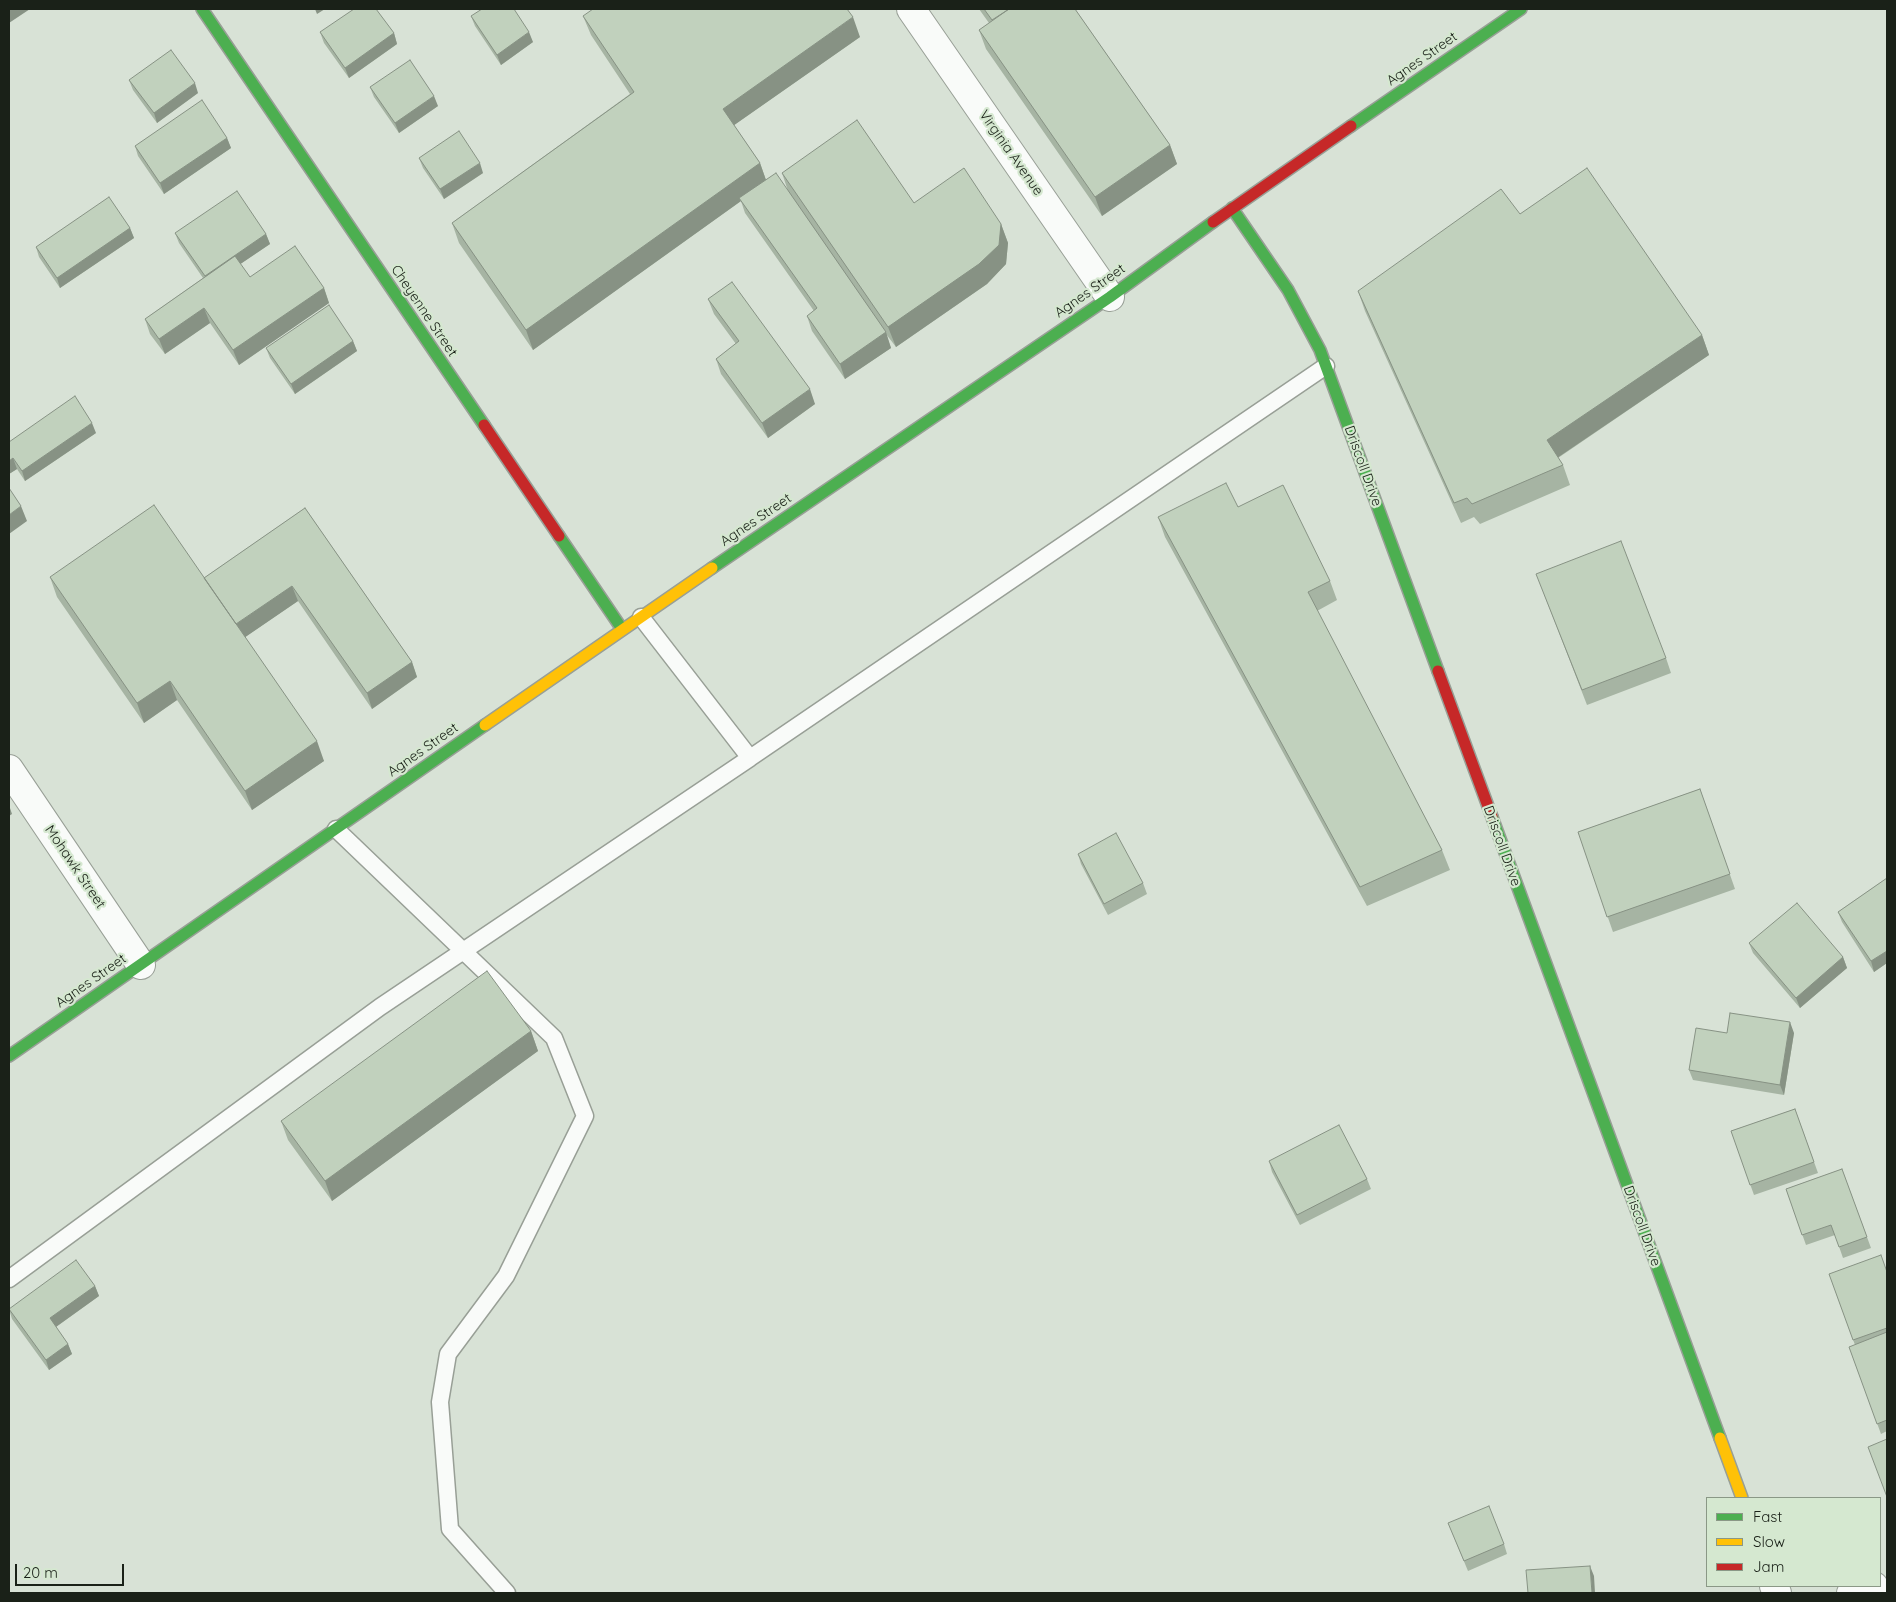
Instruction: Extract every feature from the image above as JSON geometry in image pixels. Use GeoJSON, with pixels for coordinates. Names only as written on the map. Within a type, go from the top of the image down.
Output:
{"type":"FeatureCollection","features":[{"type":"Feature","properties":{"kind":"street","name":"Cheyenne Street"},"geometry":{"type":"LineString","coordinates":[[202,9],[622,629]]}},
{"type":"Feature","properties":{"kind":"street","name":"Virginia Avenue"},"geometry":{"type":"LineString","coordinates":[[911,9],[1110,297]]}},
{"type":"Feature","properties":{"kind":"street","name":"Agnes Street"},"geometry":{"type":"LineString","coordinates":[[9,1056],[622,629],[1110,297],[1232,208],[1521,9]]}},
{"type":"Feature","properties":{"kind":"street","name":"Driscoll Drive"},"geometry":{"type":"LineString","coordinates":[[1232,208],[1288,290],[1320,350],[1742,1497]]}},
{"type":"Feature","properties":{"kind":"street","name":"Mohawk Street"},"geometry":{"type":"LineString","coordinates":[[9,770],[141,965]]}},
{"type":"Feature","properties":{"kind":"street"},"geometry":{"type":"LineString","coordinates":[[1851,1593],[1871,1587]]}},
{"type":"Feature","properties":{"kind":"lane"},"geometry":{"type":"LineString","coordinates":[[9,1279],[380,1007],[1326,366]]}},
{"type":"Feature","properties":{"kind":"lane"},"geometry":{"type":"LineString","coordinates":[[641,616],[750,758]]}},
{"type":"Feature","properties":{"kind":"lane"},"geometry":{"type":"LineString","coordinates":[[336,829],[554,1038],[585,1116],[506,1276],[448,1354],[440,1402],[450,1529],[507,1593]]}},
{"type":"Feature","properties":{"kind":"building"},"geometry":{"type":"Polygon","coordinates":[[[354,9],[376,9],[394,33],[345,68],[320,32],[354,9]]]}},
{"type":"Feature","properties":{"kind":"building"},"geometry":{"type":"Polygon","coordinates":[[[482,9],[514,9],[529,32],[497,55],[471,16],[482,9]]]}},
{"type":"Feature","properties":{"kind":"building"},"geometry":{"type":"Polygon","coordinates":[[[593,9],[847,9],[853,17],[723,109],[760,163],[526,330],[452,223],[634,92],[583,16],[593,9]]]}},
{"type":"Feature","properties":{"kind":"building"},"geometry":{"type":"Polygon","coordinates":[[[984,9],[1009,9],[992,20],[984,9]]]}},
{"type":"Feature","properties":{"kind":"building"},"geometry":{"type":"Polygon","coordinates":[[[1009,9],[1075,9],[1170,145],[1095,197],[979,30],[1009,9]]]}},
{"type":"Feature","properties":{"kind":"building"},"geometry":{"type":"Polygon","coordinates":[[[171,50],[195,83],[154,113],[129,80],[171,50]]]}},
{"type":"Feature","properties":{"kind":"building"},"geometry":{"type":"Polygon","coordinates":[[[410,60],[434,96],[395,123],[370,87],[410,60]]]}},
{"type":"Feature","properties":{"kind":"building"},"geometry":{"type":"Polygon","coordinates":[[[202,100],[227,138],[160,183],[135,146],[202,100]]]}},
{"type":"Feature","properties":{"kind":"building"},"geometry":{"type":"Polygon","coordinates":[[[857,120],[914,203],[964,168],[1001,224],[999,245],[979,264],[888,327],[782,173],[857,120]]]}},
{"type":"Feature","properties":{"kind":"building"},"geometry":{"type":"Polygon","coordinates":[[[459,131],[480,163],[440,189],[419,158],[459,131]]]}},
{"type":"Feature","properties":{"kind":"building"},"geometry":{"type":"Polygon","coordinates":[[[1587,168],[1702,335],[1547,440],[1563,465],[1472,504],[1467,498],[1454,503],[1358,291],[1501,189],[1520,214],[1587,168]]]}},
{"type":"Feature","properties":{"kind":"building"},"geometry":{"type":"Polygon","coordinates":[[[776,173],[886,332],[840,364],[807,316],[817,308],[739,198],[776,173]]]}},
{"type":"Feature","properties":{"kind":"building"},"geometry":{"type":"Polygon","coordinates":[[[237,191],[266,234],[205,276],[175,233],[237,191]]]}},
{"type":"Feature","properties":{"kind":"building"},"geometry":{"type":"Polygon","coordinates":[[[109,197],[130,228],[57,278],[36,247],[109,197]]]}},
{"type":"Feature","properties":{"kind":"building"},"geometry":{"type":"Polygon","coordinates":[[[295,246],[324,288],[233,350],[204,308],[159,339],[145,319],[235,256],[250,277],[295,246]]]}},
{"type":"Feature","properties":{"kind":"building"},"geometry":{"type":"Polygon","coordinates":[[[732,282],[810,389],[762,423],[716,359],[739,341],[708,299],[732,282]]]}},
{"type":"Feature","properties":{"kind":"building"},"geometry":{"type":"Polygon","coordinates":[[[329,305],[353,341],[291,384],[266,348],[329,305]]]}},
{"type":"Feature","properties":{"kind":"building"},"geometry":{"type":"Polygon","coordinates":[[[75,396],[92,423],[22,471],[13,458],[9,461],[9,442],[75,396]]]}},
{"type":"Feature","properties":{"kind":"building"},"geometry":{"type":"Polygon","coordinates":[[[1226,483],[1238,507],[1283,485],[1330,581],[1308,592],[1442,850],[1360,887],[1158,517],[1226,483]]]}},
{"type":"Feature","properties":{"kind":"building"},"geometry":{"type":"Polygon","coordinates":[[[9,488],[21,506],[9,515],[9,488]]]}},
{"type":"Feature","properties":{"kind":"building"},"geometry":{"type":"Polygon","coordinates":[[[154,505],[317,741],[245,791],[170,681],[137,703],[50,577],[154,505]]]}},
{"type":"Feature","properties":{"kind":"building"},"geometry":{"type":"Polygon","coordinates":[[[305,508],[412,662],[367,693],[292,586],[236,624],[204,578],[305,508]]]}},
{"type":"Feature","properties":{"kind":"building"},"geometry":{"type":"Polygon","coordinates":[[[1621,541],[1666,658],[1582,690],[1536,574],[1621,541]]]}},
{"type":"Feature","properties":{"kind":"building"},"geometry":{"type":"Polygon","coordinates":[[[1700,789],[1730,874],[1607,917],[1578,832],[1700,789]]]}},
{"type":"Feature","properties":{"kind":"building"},"geometry":{"type":"Polygon","coordinates":[[[1116,833],[1143,883],[1104,904],[1078,854],[1116,833]]]}},
{"type":"Feature","properties":{"kind":"building"},"geometry":{"type":"Polygon","coordinates":[[[1887,878],[1887,951],[1871,961],[1838,912],[1887,878]]]}},
{"type":"Feature","properties":{"kind":"building"},"geometry":{"type":"Polygon","coordinates":[[[1797,903],[1843,957],[1796,998],[1749,943],[1797,903]]]}},
{"type":"Feature","properties":{"kind":"building"},"geometry":{"type":"Polygon","coordinates":[[[487,971],[531,1031],[325,1181],[281,1121],[487,971]]]}},
{"type":"Feature","properties":{"kind":"building"},"geometry":{"type":"Polygon","coordinates":[[[1730,1013],[1790,1022],[1780,1085],[1689,1070],[1696,1028],[1727,1033],[1730,1013]]]}},
{"type":"Feature","properties":{"kind":"building"},"geometry":{"type":"Polygon","coordinates":[[[1795,1109],[1814,1162],[1750,1185],[1731,1131],[1795,1109]]]}},
{"type":"Feature","properties":{"kind":"building"},"geometry":{"type":"Polygon","coordinates":[[[1339,1125],[1367,1179],[1297,1215],[1269,1161],[1339,1125]]]}},
{"type":"Feature","properties":{"kind":"building"},"geometry":{"type":"Polygon","coordinates":[[[1842,1169],[1867,1237],[1839,1247],[1831,1225],[1802,1235],[1786,1189],[1842,1169]]]}},
{"type":"Feature","properties":{"kind":"building"},"geometry":{"type":"Polygon","coordinates":[[[1881,1255],[1887,1272],[1887,1328],[1853,1340],[1829,1274],[1881,1255]]]}},
{"type":"Feature","properties":{"kind":"building"},"geometry":{"type":"Polygon","coordinates":[[[76,1260],[95,1286],[50,1318],[68,1344],[46,1360],[9,1309],[76,1260]]]}},
{"type":"Feature","properties":{"kind":"building"},"geometry":{"type":"Polygon","coordinates":[[[1887,1332],[1887,1420],[1877,1424],[1849,1347],[1887,1332]]]}},
{"type":"Feature","properties":{"kind":"building"},"geometry":{"type":"Polygon","coordinates":[[[1887,1439],[1887,1497],[1868,1447],[1887,1439]]]}},
{"type":"Feature","properties":{"kind":"building"},"geometry":{"type":"Polygon","coordinates":[[[1489,1506],[1504,1544],[1464,1561],[1448,1523],[1489,1506]]]}},
{"type":"Feature","properties":{"kind":"building"},"geometry":{"type":"Polygon","coordinates":[[[1590,1566],[1592,1593],[1528,1593],[1526,1570],[1590,1566]]]}},
{"type":"Feature","properties":{"kind":"traffic: fast"},"geometry":{"type":"LineString","coordinates":[[202,9],[484,425]]}},
{"type":"Feature","properties":{"kind":"traffic: fast"},"geometry":{"type":"LineString","coordinates":[[1351,126],[1521,9]]}},
{"type":"Feature","properties":{"kind":"traffic: fast"},"geometry":{"type":"LineString","coordinates":[[1232,208],[1288,290],[1320,350],[1438,671]]}},
{"type":"Feature","properties":{"kind":"traffic: fast"},"geometry":{"type":"LineString","coordinates":[[712,568],[1110,297],[1213,222]]}},
{"type":"Feature","properties":{"kind":"traffic: fast"},"geometry":{"type":"LineString","coordinates":[[559,536],[622,629]]}},
{"type":"Feature","properties":{"kind":"traffic: fast"},"geometry":{"type":"LineString","coordinates":[[9,1056],[485,725]]}},
{"type":"Feature","properties":{"kind":"traffic: fast"},"geometry":{"type":"LineString","coordinates":[[1492,817],[1720,1438]]}},
{"type":"Feature","properties":{"kind":"traffic: slow"},"geometry":{"type":"LineString","coordinates":[[485,725],[712,568]]}},
{"type":"Feature","properties":{"kind":"traffic: slow"},"geometry":{"type":"LineString","coordinates":[[1720,1438],[1742,1497]]}},
{"type":"Feature","properties":{"kind":"traffic: jam"},"geometry":{"type":"LineString","coordinates":[[1213,222],[1351,126]]}},
{"type":"Feature","properties":{"kind":"traffic: jam"},"geometry":{"type":"LineString","coordinates":[[484,425],[559,536]]}},
{"type":"Feature","properties":{"kind":"traffic: jam"},"geometry":{"type":"LineString","coordinates":[[1438,671],[1492,817]]}}]}
